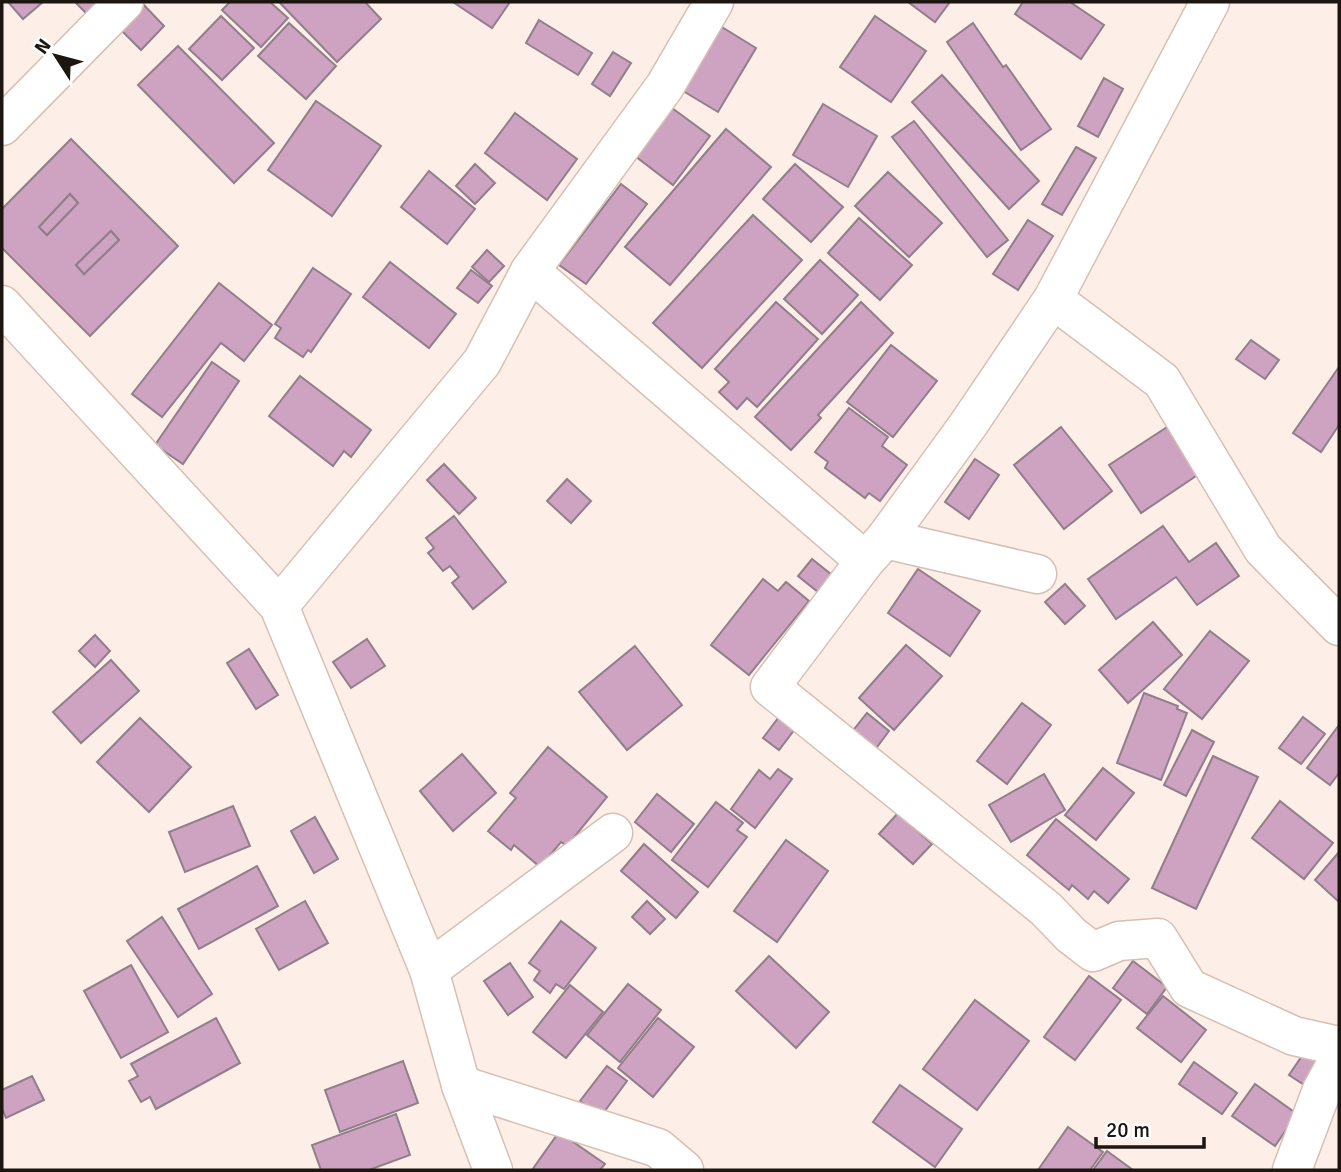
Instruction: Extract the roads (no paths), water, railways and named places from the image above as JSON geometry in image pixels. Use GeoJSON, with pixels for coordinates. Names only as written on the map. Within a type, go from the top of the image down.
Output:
{"type":"FeatureCollection","features":[{"type":"Feature","properties":{"kind":"street"},"geometry":{"type":"LineString","coordinates":[[2,126],[124,2]]}},
{"type":"Feature","properties":{"kind":"street"},"geometry":{"type":"LineString","coordinates":[[279,606],[482,362],[530,271],[665,86],[714,2]]}},
{"type":"Feature","properties":{"kind":"street"},"geometry":{"type":"LineString","coordinates":[[1210,2],[1053,299],[968,425],[770,687],[1045,909],[1093,952],[1119,941],[1158,938],[1189,988],[1294,1036],[1339,1046]]}},
{"type":"Feature","properties":{"kind":"street"},"geometry":{"type":"LineString","coordinates":[[530,271],[875,550],[1037,574]]}},
{"type":"Feature","properties":{"kind":"street"},"geometry":{"type":"LineString","coordinates":[[1053,299],[1161,381],[1263,549],[1339,626]]}},
{"type":"Feature","properties":{"kind":"street"},"geometry":{"type":"LineString","coordinates":[[2,305],[279,606],[429,970],[461,1085],[493,1170]]}},
{"type":"Feature","properties":{"kind":"street"},"geometry":{"type":"LineString","coordinates":[[429,970],[613,832]]}},
{"type":"Feature","properties":{"kind":"street"},"geometry":{"type":"LineString","coordinates":[[1292,1170],[1322,1090],[1339,1059]]}},
{"type":"Feature","properties":{"kind":"street"},"geometry":{"type":"LineString","coordinates":[[461,1085],[658,1149],[684,1170]]}}]}
